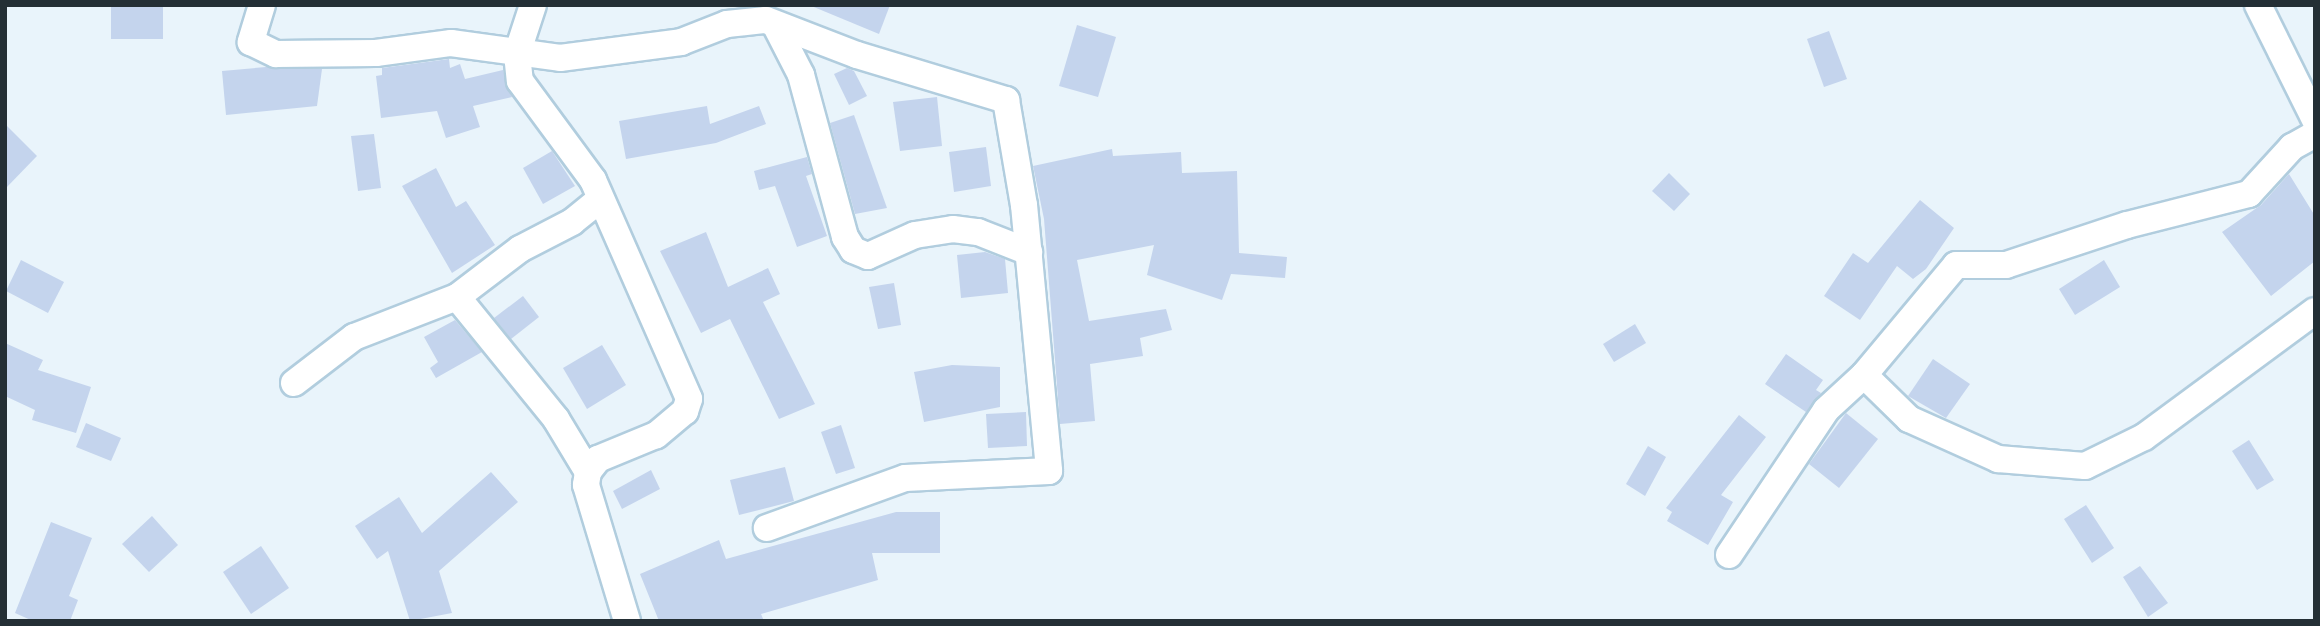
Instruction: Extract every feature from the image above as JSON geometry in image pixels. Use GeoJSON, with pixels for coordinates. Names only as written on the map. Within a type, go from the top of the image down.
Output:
{"type":"FeatureCollection","features":[{"type":"Feature","properties":{"kind":"street"},"geometry":{"type":"LineString","coordinates":[[262,5],[251,42],[276,54],[376,53],[451,43],[560,58],[681,42],[750,19],[1006,100],[1029,251],[1049,471],[905,478],[767,528]]}},
{"type":"Feature","properties":{"kind":"street"},"geometry":{"type":"LineString","coordinates":[[533,5],[517,54],[520,81],[532,105],[574,152],[600,199],[645,289],[689,399],[685,411],[656,435],[598,458],[588,472],[586,485],[627,621]]}},
{"type":"Feature","properties":{"kind":"street"},"geometry":{"type":"LineString","coordinates":[[2258,5],[2315,120]]}},
{"type":"Feature","properties":{"kind":"street"},"geometry":{"type":"LineString","coordinates":[[777,28],[801,75],[845,237],[853,250],[869,256],[915,234],[953,229],[978,232],[1029,251]]}},
{"type":"Feature","properties":{"kind":"street"},"geometry":{"type":"LineString","coordinates":[[1729,555],[1826,410],[1864,375],[1956,265],[2006,265],[2127,225],[2249,194],[2292,147],[2315,135]]}},
{"type":"Feature","properties":{"kind":"street"},"geometry":{"type":"LineString","coordinates":[[294,383],[354,337],[457,297],[520,248],[572,222],[600,199]]}},
{"type":"Feature","properties":{"kind":"street"},"geometry":{"type":"LineString","coordinates":[[457,297],[556,419],[588,472]]}},
{"type":"Feature","properties":{"kind":"street"},"geometry":{"type":"LineString","coordinates":[[1864,375],[1909,419],[1998,459],[2085,466],[2144,437],[2315,311]]}},
{"type":"Feature","properties":{"kind":"building"},"geometry":{"type":"Polygon","coordinates":[[[111,5],[163,5],[163,39],[111,39],[111,5]]]}},
{"type":"Feature","properties":{"kind":"building"},"geometry":{"type":"Polygon","coordinates":[[[809,5],[890,5],[879,34],[809,5]]]}},
{"type":"Feature","properties":{"kind":"building"},"geometry":{"type":"Polygon","coordinates":[[[1077,25],[1116,37],[1098,97],[1059,86],[1077,25]]]}},
{"type":"Feature","properties":{"kind":"building"},"geometry":{"type":"Polygon","coordinates":[[[1829,31],[1847,79],[1824,87],[1807,39],[1829,31]]]}},
{"type":"Feature","properties":{"kind":"building"},"geometry":{"type":"Polygon","coordinates":[[[449,59],[450,68],[460,64],[465,79],[503,70],[512,97],[473,106],[480,127],[446,138],[437,111],[381,118],[376,76],[382,75],[382,68],[449,59]]]}},
{"type":"Feature","properties":{"kind":"building"},"geometry":{"type":"Polygon","coordinates":[[[266,67],[322,69],[317,106],[226,115],[222,71],[266,67]]]}},
{"type":"Feature","properties":{"kind":"building"},"geometry":{"type":"Polygon","coordinates":[[[847,68],[854,71],[867,96],[849,105],[834,74],[847,68]]]}},
{"type":"Feature","properties":{"kind":"building"},"geometry":{"type":"Polygon","coordinates":[[[937,97],[942,146],[900,151],[893,102],[937,97]]]}},
{"type":"Feature","properties":{"kind":"building"},"geometry":{"type":"Polygon","coordinates":[[[707,106],[710,124],[759,106],[766,124],[716,143],[626,159],[619,121],[707,106]]]}},
{"type":"Feature","properties":{"kind":"building"},"geometry":{"type":"Polygon","coordinates":[[[854,115],[887,208],[855,214],[830,123],[854,115]]]}},
{"type":"Feature","properties":{"kind":"building"},"geometry":{"type":"Polygon","coordinates":[[[5,124],[37,156],[5,189],[5,124]]]}},
{"type":"Feature","properties":{"kind":"building"},"geometry":{"type":"Polygon","coordinates":[[[374,134],[381,188],[358,191],[351,136],[374,134]]]}},
{"type":"Feature","properties":{"kind":"building"},"geometry":{"type":"Polygon","coordinates":[[[986,147],[991,186],[954,192],[949,152],[986,147]]]}},
{"type":"Feature","properties":{"kind":"building"},"geometry":{"type":"Polygon","coordinates":[[[1112,149],[1113,156],[1181,152],[1182,173],[1237,171],[1239,253],[1287,257],[1285,278],[1231,274],[1222,300],[1147,275],[1154,245],[1077,260],[1089,321],[1166,309],[1172,330],[1140,338],[1143,356],[1090,364],[1095,421],[1060,424],[1044,219],[1033,166],[1112,149]]]}},
{"type":"Feature","properties":{"kind":"building"},"geometry":{"type":"Polygon","coordinates":[[[552,151],[575,186],[543,204],[523,168],[552,151]]]}},
{"type":"Feature","properties":{"kind":"building"},"geometry":{"type":"Polygon","coordinates":[[[807,157],[812,174],[806,176],[827,236],[797,247],[775,186],[759,190],[754,171],[807,157]]]}},
{"type":"Feature","properties":{"kind":"building"},"geometry":{"type":"Polygon","coordinates":[[[436,168],[456,207],[466,201],[495,245],[452,273],[402,186],[436,168]]]}},
{"type":"Feature","properties":{"kind":"building"},"geometry":{"type":"Polygon","coordinates":[[[1669,173],[1690,194],[1674,211],[1652,191],[1669,173]]]}},
{"type":"Feature","properties":{"kind":"building"},"geometry":{"type":"Polygon","coordinates":[[[2289,174],[2315,216],[2315,261],[2271,296],[2222,232],[2261,205],[2289,174]]]}},
{"type":"Feature","properties":{"kind":"building"},"geometry":{"type":"Polygon","coordinates":[[[1920,200],[1954,228],[1926,269],[1913,279],[1897,266],[1860,320],[1824,296],[1853,253],[1868,263],[1920,200]]]}},
{"type":"Feature","properties":{"kind":"building"},"geometry":{"type":"Polygon","coordinates":[[[706,232],[728,287],[768,268],[780,294],[763,302],[815,404],[779,419],[730,319],[701,333],[660,251],[706,232]]]}},
{"type":"Feature","properties":{"kind":"building"},"geometry":{"type":"Polygon","coordinates":[[[985,252],[1005,259],[1008,293],[961,298],[957,255],[985,252]]]}},
{"type":"Feature","properties":{"kind":"building"},"geometry":{"type":"Polygon","coordinates":[[[21,260],[64,282],[48,313],[6,291],[21,260]]]}},
{"type":"Feature","properties":{"kind":"building"},"geometry":{"type":"Polygon","coordinates":[[[2104,260],[2120,287],[2075,315],[2059,289],[2104,260]]]}},
{"type":"Feature","properties":{"kind":"building"},"geometry":{"type":"Polygon","coordinates":[[[894,283],[901,325],[878,329],[869,287],[894,283]]]}},
{"type":"Feature","properties":{"kind":"building"},"geometry":{"type":"Polygon","coordinates":[[[523,296],[539,317],[511,339],[494,318],[523,296]]]}},
{"type":"Feature","properties":{"kind":"building"},"geometry":{"type":"Polygon","coordinates":[[[455,320],[482,352],[436,378],[430,368],[438,362],[424,337],[455,320]]]}},
{"type":"Feature","properties":{"kind":"building"},"geometry":{"type":"Polygon","coordinates":[[[1635,324],[1646,343],[1614,362],[1603,344],[1635,324]]]}},
{"type":"Feature","properties":{"kind":"building"},"geometry":{"type":"Polygon","coordinates":[[[5,343],[43,360],[38,370],[91,387],[76,433],[32,420],[35,410],[5,396],[5,343]]]}},
{"type":"Feature","properties":{"kind":"building"},"geometry":{"type":"Polygon","coordinates":[[[602,345],[626,385],[587,409],[563,368],[602,345]]]}},
{"type":"Feature","properties":{"kind":"building"},"geometry":{"type":"Polygon","coordinates":[[[1786,354],[1823,380],[1816,390],[1821,393],[1806,412],[1765,384],[1786,354]]]}},
{"type":"Feature","properties":{"kind":"building"},"geometry":{"type":"Polygon","coordinates":[[[1933,359],[1970,384],[1946,418],[1908,396],[1933,359]]]}},
{"type":"Feature","properties":{"kind":"building"},"geometry":{"type":"Polygon","coordinates":[[[952,365],[1000,367],[1000,407],[924,422],[914,372],[952,365]]]}},
{"type":"Feature","properties":{"kind":"building"},"geometry":{"type":"Polygon","coordinates":[[[1026,412],[1027,446],[988,448],[986,414],[1026,412]]]}},
{"type":"Feature","properties":{"kind":"building"},"geometry":{"type":"Polygon","coordinates":[[[1846,413],[1878,439],[1839,488],[1809,464],[1846,413]]]}},
{"type":"Feature","properties":{"kind":"building"},"geometry":{"type":"Polygon","coordinates":[[[1739,415],[1766,437],[1721,495],[1733,502],[1708,545],[1667,521],[1672,512],[1666,508],[1739,415]]]}},
{"type":"Feature","properties":{"kind":"building"},"geometry":{"type":"Polygon","coordinates":[[[86,423],[121,438],[111,461],[76,447],[86,423]]]}},
{"type":"Feature","properties":{"kind":"building"},"geometry":{"type":"Polygon","coordinates":[[[841,425],[855,468],[836,474],[821,432],[841,425]]]}},
{"type":"Feature","properties":{"kind":"building"},"geometry":{"type":"Polygon","coordinates":[[[2249,440],[2274,480],[2257,490],[2232,451],[2249,440]]]}},
{"type":"Feature","properties":{"kind":"building"},"geometry":{"type":"Polygon","coordinates":[[[1648,446],[1666,457],[1645,496],[1626,484],[1648,446]]]}},
{"type":"Feature","properties":{"kind":"building"},"geometry":{"type":"Polygon","coordinates":[[[785,467],[794,501],[739,515],[730,480],[785,467]]]}},
{"type":"Feature","properties":{"kind":"building"},"geometry":{"type":"Polygon","coordinates":[[[651,470],[660,489],[622,509],[613,491],[651,470]]]}},
{"type":"Feature","properties":{"kind":"building"},"geometry":{"type":"Polygon","coordinates":[[[491,472],[518,502],[439,571],[452,613],[410,621],[388,551],[377,559],[355,526],[399,497],[422,533],[491,472]]]}},
{"type":"Feature","properties":{"kind":"building"},"geometry":{"type":"Polygon","coordinates":[[[2086,505],[2114,548],[2092,563],[2064,519],[2086,505]]]}},
{"type":"Feature","properties":{"kind":"building"},"geometry":{"type":"Polygon","coordinates":[[[896,512],[940,512],[940,553],[872,553],[878,580],[761,614],[764,621],[659,621],[640,574],[719,540],[726,559],[896,512]]]}},
{"type":"Feature","properties":{"kind":"building"},"geometry":{"type":"Polygon","coordinates":[[[152,516],[178,545],[149,572],[122,544],[152,516]]]}},
{"type":"Feature","properties":{"kind":"building"},"geometry":{"type":"Polygon","coordinates":[[[51,522],[92,538],[69,596],[78,600],[70,621],[33,621],[15,613],[51,522]]]}},
{"type":"Feature","properties":{"kind":"building"},"geometry":{"type":"Polygon","coordinates":[[[261,546],[289,588],[251,614],[223,572],[261,546]]]}},
{"type":"Feature","properties":{"kind":"building"},"geometry":{"type":"Polygon","coordinates":[[[2140,566],[2168,603],[2148,617],[2123,577],[2140,566]]]}}]}
